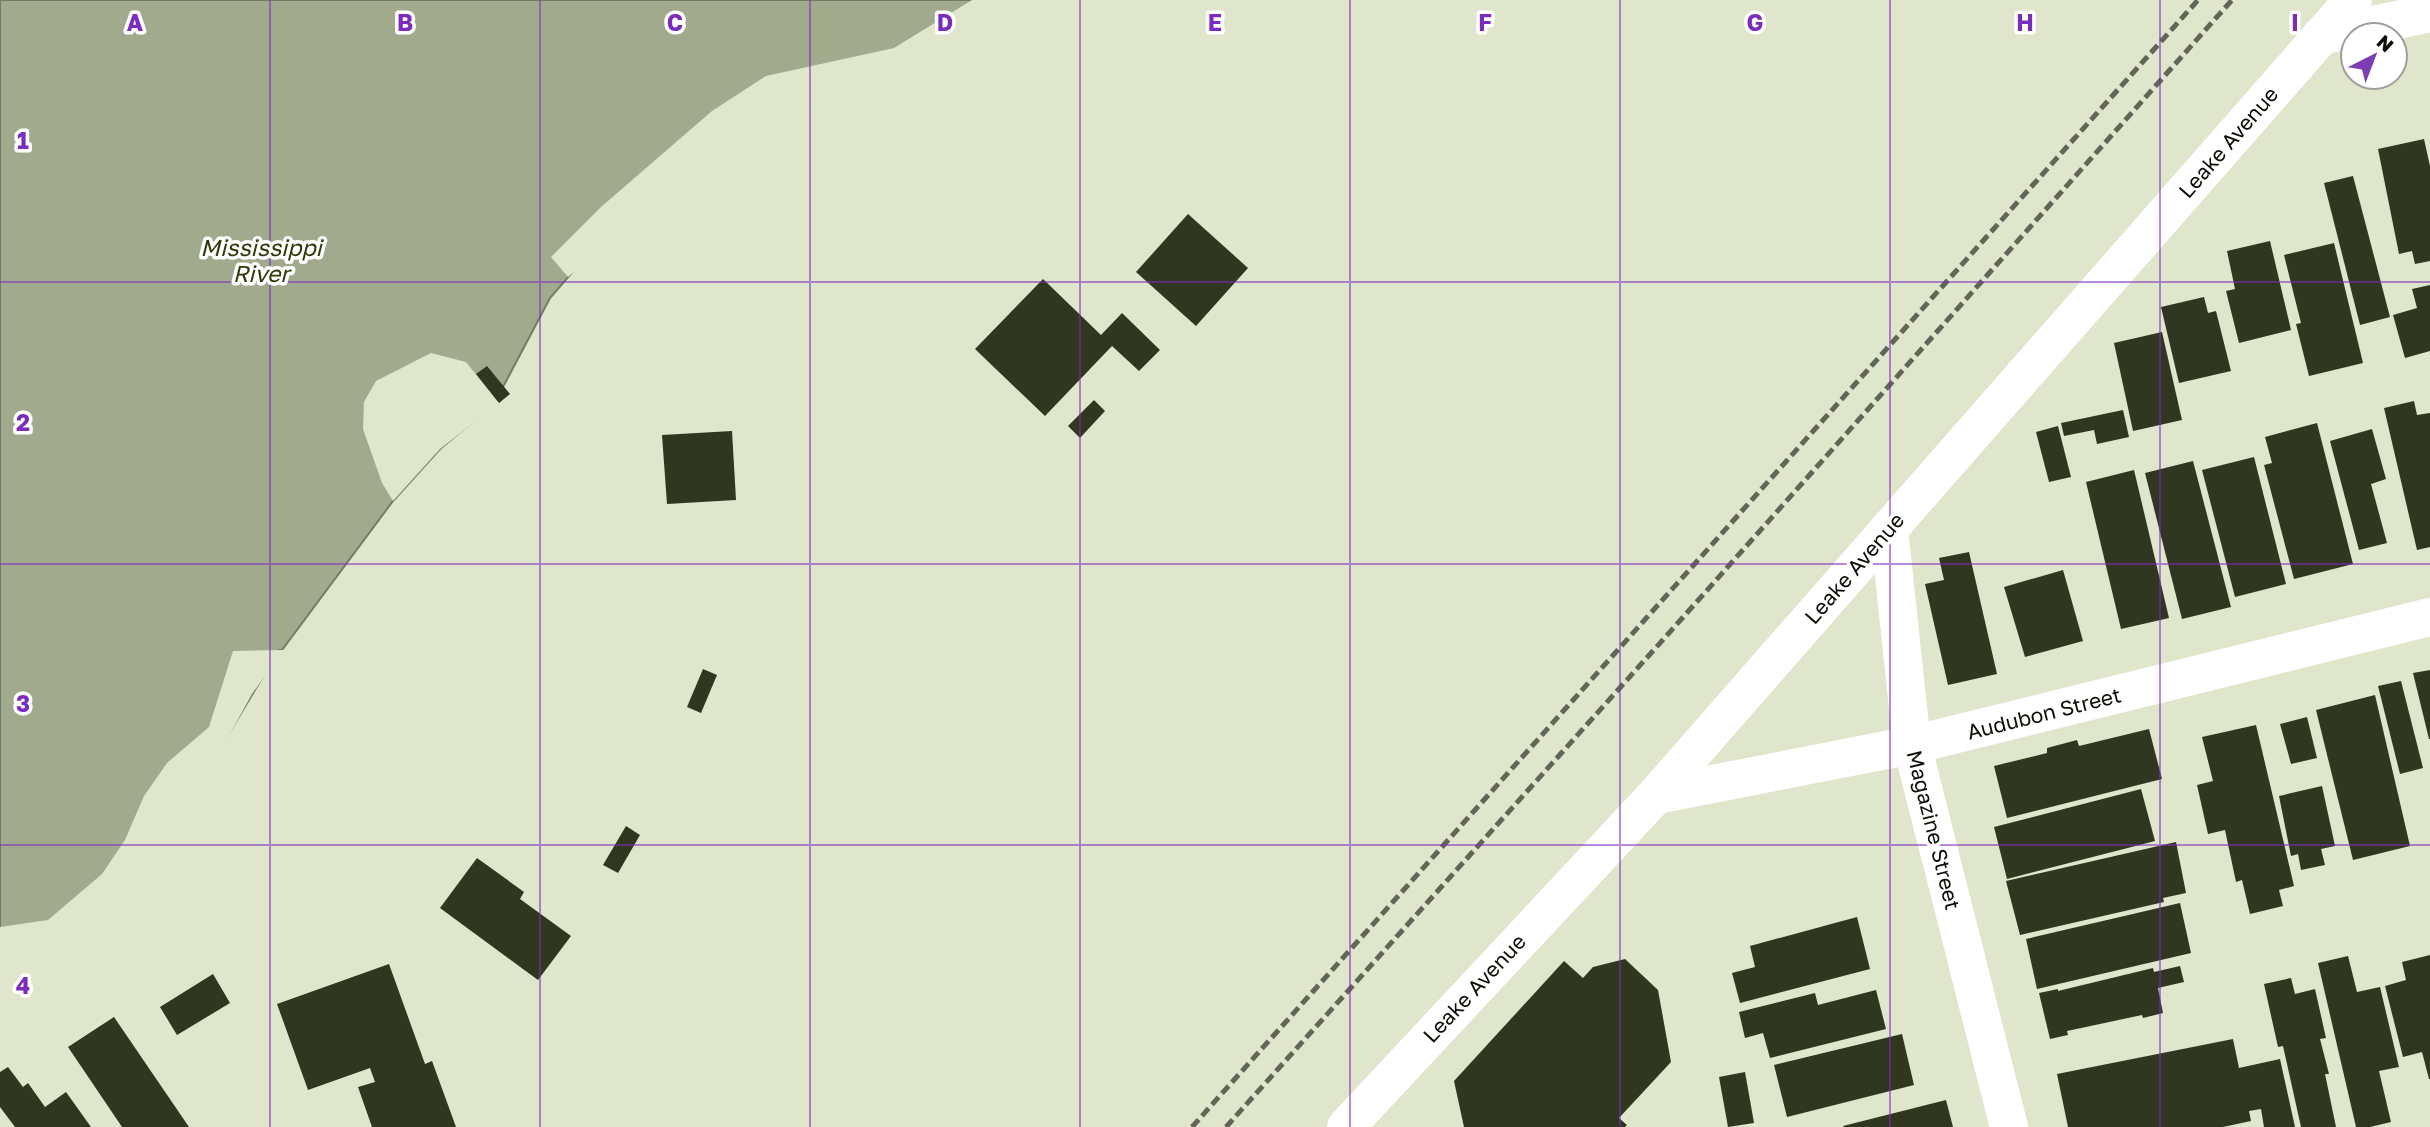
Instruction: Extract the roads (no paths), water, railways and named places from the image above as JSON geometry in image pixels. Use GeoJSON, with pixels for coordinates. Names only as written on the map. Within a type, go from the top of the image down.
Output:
{"type":"FeatureCollection","features":[{"type":"Feature","properties":{"kind":"street","name":"Leake Avenue"},"geometry":{"type":"LineString","coordinates":[[1346,1127],[1377,1111],[2353,0]]}},
{"type":"Feature","properties":{"kind":"street"},"geometry":{"type":"LineString","coordinates":[[2321,36],[2430,13]]}},
{"type":"Feature","properties":{"kind":"street","name":"Magazine Street"},"geometry":{"type":"LineString","coordinates":[[1889,529],[1912,746],[2010,1127]]}},
{"type":"Feature","properties":{"kind":"street","name":"Audubon Street"},"geometry":{"type":"LineString","coordinates":[[1656,795],[1912,746],[2430,617]]}},
{"type":"Feature","properties":{"kind":"water","name":"Mississippi River"},"geometry":{"type":"Polygon","coordinates":[[[0,0],[1026,0],[776,116],[648,185],[550,298],[494,404],[440,449],[393,501],[282,650],[279,650],[195,790],[0,993],[0,0]]]}},
{"type":"Feature","properties":{"kind":"railway"},"geometry":{"type":"LineString","coordinates":[[1192,1127],[2198,0]]}},
{"type":"Feature","properties":{"kind":"railway"},"geometry":{"type":"LineString","coordinates":[[1226,1127],[2232,0]]}}]}
